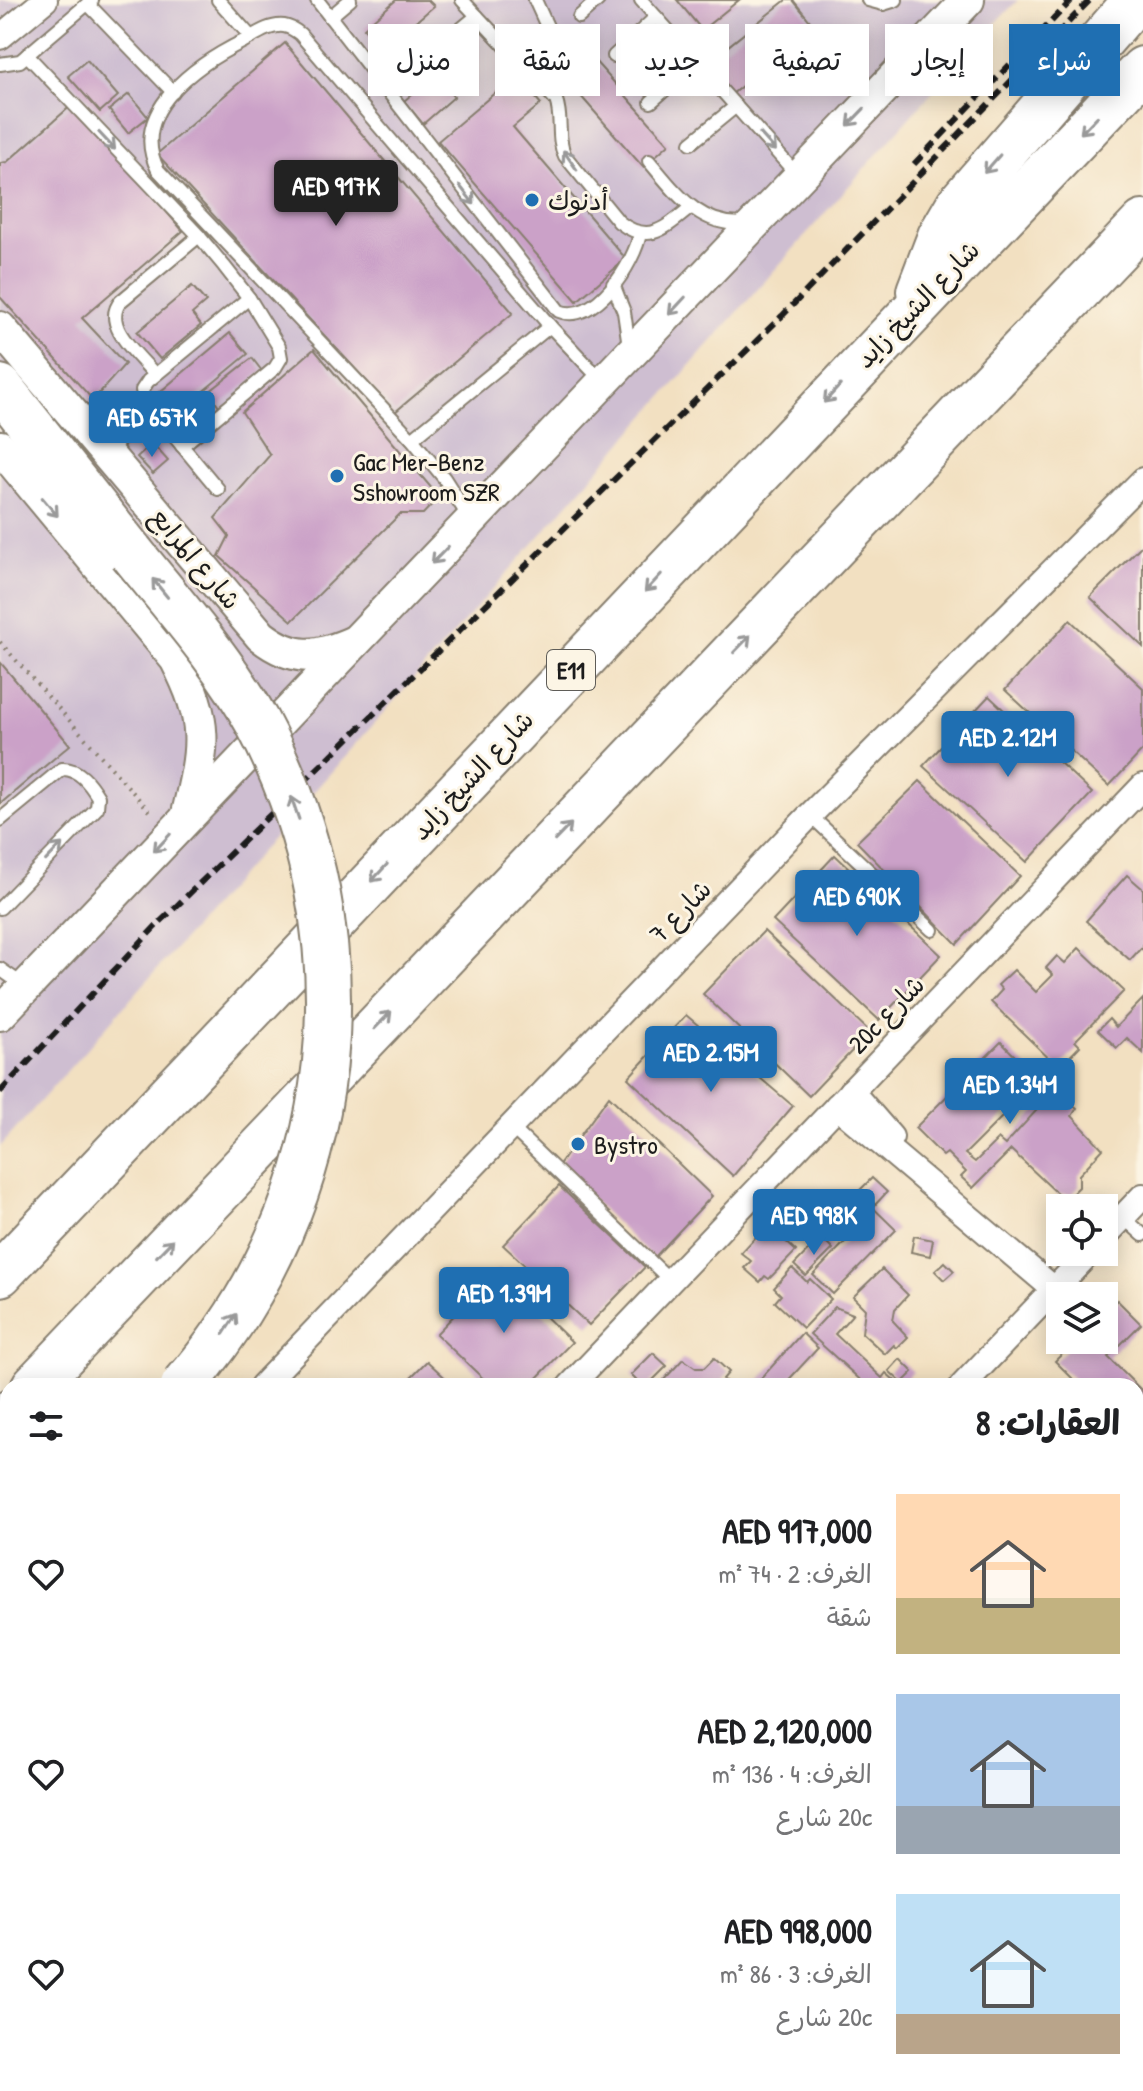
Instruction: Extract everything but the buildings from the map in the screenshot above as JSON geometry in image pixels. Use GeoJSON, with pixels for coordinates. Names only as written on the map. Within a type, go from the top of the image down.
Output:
{"type":"FeatureCollection","features":[{"type":"Feature","properties":{"kind":"highway"},"geometry":{"type":"LineString","coordinates":[[915,307],[926,268],[958,205],[1136,0]]}},
{"type":"Feature","properties":{"kind":"highway","name":"شارع الشيخ زايد"},"geometry":{"type":"LineString","coordinates":[[0,1274],[1143,69]]}},
{"type":"Feature","properties":{"kind":"highway"},"geometry":{"type":"LineString","coordinates":[[42,1378],[1143,223]]}},
{"type":"Feature","properties":{"kind":"highway"},"geometry":{"type":"LineString","coordinates":[[0,387],[233,683],[275,759],[306,839],[321,910],[328,967],[329,1010],[321,1096],[301,1180],[286,1220],[248,1297],[225,1334],[189,1378]]}},
{"type":"Feature","properties":{"kind":"highway"},"geometry":{"type":"LineString","coordinates":[[78,1378],[124,1291]]}},
{"type":"Feature","properties":{"kind":"street"},"geometry":{"type":"LineString","coordinates":[[0,37],[45,0]]}},
{"type":"Feature","properties":{"kind":"street"},"geometry":{"type":"LineString","coordinates":[[0,1014],[13,978],[179,825],[968,0]]}},
{"type":"Feature","properties":{"kind":"street","name":"شارع المرابع"},"geometry":{"type":"LineString","coordinates":[[0,328],[271,644],[296,654],[323,654],[357,641]]}},
{"type":"Feature","properties":{"kind":"street"},"geometry":{"type":"LineString","coordinates":[[0,447],[176,659],[195,700],[202,731],[200,762],[179,825]]}},
{"type":"Feature","properties":{"kind":"street","name":"شارع 7"},"geometry":{"type":"LineString","coordinates":[[270,1378],[810,815],[1143,480]]}},
{"type":"Feature","properties":{"kind":"street"},"geometry":{"type":"LineString","coordinates":[[176,659],[201,672],[227,672],[252,648],[253,625]]}},
{"type":"Feature","properties":{"kind":"street","name":"20c شارع"},"geometry":{"type":"LineString","coordinates":[[578,1378],[1143,786]]}},
{"type":"Feature","properties":{"kind":"street"},"geometry":{"type":"LineString","coordinates":[[844,1098],[922,1177],[970,1220],[988,1243],[1046,1294]]}},
{"type":"Feature","properties":{"kind":"street"},"geometry":{"type":"LineString","coordinates":[[1118,1222],[1143,1196]]}},
{"type":"Feature","properties":{"kind":"street"},"geometry":{"type":"LineString","coordinates":[[1061,1282],[1077,1266]]}},
{"type":"Feature","properties":{"kind":"street"},"geometry":{"type":"LineString","coordinates":[[970,1378],[1046,1298]]}},
{"type":"Feature","properties":{"kind":"lane"},"geometry":{"type":"LineString","coordinates":[[218,0],[251,37]]}},
{"type":"Feature","properties":{"kind":"lane"},"geometry":{"type":"LineString","coordinates":[[317,0],[368,67]]}},
{"type":"Feature","properties":{"kind":"lane"},"geometry":{"type":"LineString","coordinates":[[330,17],[350,0]]}},
{"type":"Feature","properties":{"kind":"lane"},"geometry":{"type":"LineString","coordinates":[[462,0],[556,100],[560,145],[565,156],[619,222],[640,233],[663,229],[690,208]]}},
{"type":"Feature","properties":{"kind":"lane"},"geometry":{"type":"LineString","coordinates":[[535,0],[546,24]]}},
{"type":"Feature","properties":{"kind":"lane"},"geometry":{"type":"LineString","coordinates":[[579,17],[598,0]]}},
{"type":"Feature","properties":{"kind":"lane"},"geometry":{"type":"LineString","coordinates":[[641,0],[662,24]]}},
{"type":"Feature","properties":{"kind":"lane"},"geometry":{"type":"LineString","coordinates":[[868,0],[883,4],[896,0]]}},
{"type":"Feature","properties":{"kind":"lane"},"geometry":{"type":"LineString","coordinates":[[0,64],[13,64],[27,55],[90,2],[173,92]]}},
{"type":"Feature","properties":{"kind":"lane"},"geometry":{"type":"LineString","coordinates":[[467,24],[477,16]]}},
{"type":"Feature","properties":{"kind":"lane"},"geometry":{"type":"LineString","coordinates":[[614,56],[656,17]]}},
{"type":"Feature","properties":{"kind":"lane"},"geometry":{"type":"LineString","coordinates":[[472,521],[444,478],[412,439],[158,170],[152,155],[151,139],[162,104],[173,92],[201,65],[251,37],[275,26],[293,29],[550,326],[604,383]]}},
{"type":"Feature","properties":{"kind":"lane"},"geometry":{"type":"LineString","coordinates":[[27,55],[199,236],[249,298],[279,347],[279,363],[182,446]]}},
{"type":"Feature","properties":{"kind":"lane"},"geometry":{"type":"LineString","coordinates":[[390,96],[554,307],[571,315],[585,312],[613,284],[634,256],[640,233]]}},
{"type":"Feature","properties":{"kind":"lane"},"geometry":{"type":"LineString","coordinates":[[651,102],[658,96]]}},
{"type":"Feature","properties":{"kind":"lane"},"geometry":{"type":"LineString","coordinates":[[727,96],[799,177]]}},
{"type":"Feature","properties":{"kind":"lane"},"geometry":{"type":"LineString","coordinates":[[691,143],[736,106]]}},
{"type":"Feature","properties":{"kind":"lane"},"geometry":{"type":"LineString","coordinates":[[649,161],[690,208],[727,223],[755,222]]}},
{"type":"Feature","properties":{"kind":"lane"},"geometry":{"type":"LineString","coordinates":[[155,375],[117,328],[115,311],[121,301],[199,236]]}},
{"type":"Feature","properties":{"kind":"lane"},"geometry":{"type":"LineString","coordinates":[[613,284],[624,312],[629,357]]}},
{"type":"Feature","properties":{"kind":"lane"},"geometry":{"type":"LineString","coordinates":[[218,489],[144,400],[142,390],[155,375],[249,298]]}},
{"type":"Feature","properties":{"kind":"lane"},"geometry":{"type":"LineString","coordinates":[[412,439],[550,326]]}},
{"type":"Feature","properties":{"kind":"lane"},"geometry":{"type":"LineString","coordinates":[[106,453],[151,409]]}},
{"type":"Feature","properties":{"kind":"lane"},"geometry":{"type":"LineString","coordinates":[[0,820],[62,769],[79,773],[98,797],[97,808],[0,908]]}},
{"type":"Feature","properties":{"kind":"lane"},"geometry":{"type":"LineString","coordinates":[[810,815],[932,930]]}},
{"type":"Feature","properties":{"kind":"lane"},"geometry":{"type":"LineString","coordinates":[[511,1127],[671,1281]]}},
{"type":"Feature","properties":{"kind":"lane"},"geometry":{"type":"LineString","coordinates":[[1123,1217],[1143,1235]]}},
{"type":"Feature","properties":{"kind":"path"},"geometry":{"type":"LineString","coordinates":[[0,642],[179,825]]}},
{"type":"Feature","properties":{"kind":"shaded area"},"geometry":{"type":"Polygon","coordinates":[[[0,0],[1018,0],[993,26],[885,24],[885,96],[928,96],[0,1147],[0,0]]]}},
{"type":"Feature","properties":{"kind":"railway"},"geometry":{"type":"LineString","coordinates":[[914,164],[1072,0]]}},
{"type":"Feature","properties":{"kind":"railway"},"geometry":{"type":"LineString","coordinates":[[0,1092],[155,927],[782,316],[1090,0]]}},
{"type":"Feature","properties":{"kind":"place","name":"أدنوك"},"geometry":{"type":"Point","coordinates":[532,200]}},
{"type":"Feature","properties":{"kind":"place","name":"Gac Mer-Benz Sshowroom SZR"},"geometry":{"type":"Point","coordinates":[337,476]}},
{"type":"Feature","properties":{"kind":"place","name":"Bystro"},"geometry":{"type":"Point","coordinates":[578,1144]}}]}
